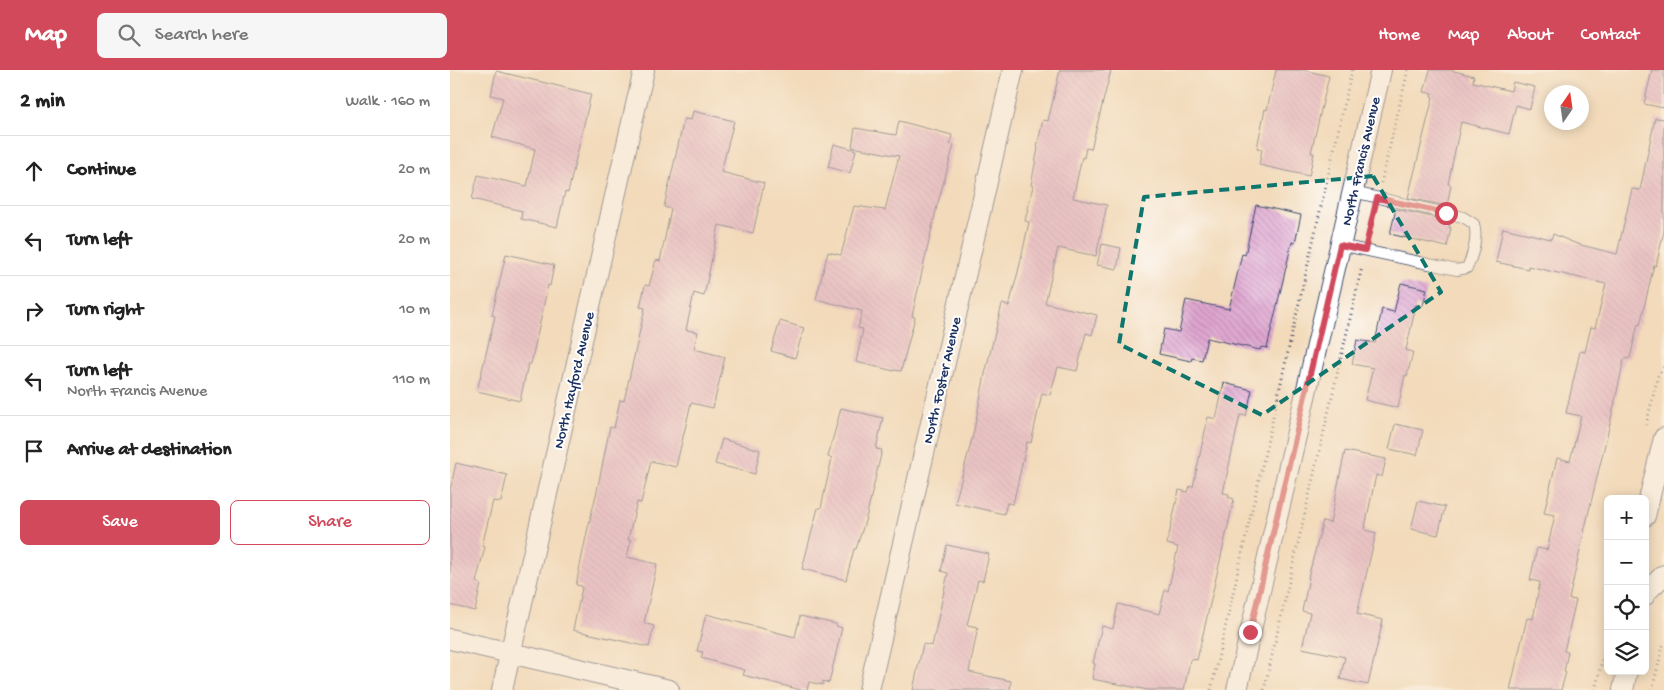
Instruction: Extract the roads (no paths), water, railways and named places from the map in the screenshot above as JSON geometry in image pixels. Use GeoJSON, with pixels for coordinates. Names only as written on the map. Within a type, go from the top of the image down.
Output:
{"type":"FeatureCollection","features":[{"type":"Feature","properties":{"kind":"street","name":"North Hayford Avenue"},"geometry":{"type":"LineString","coordinates":[[502,690],[644,70]]}},
{"type":"Feature","properties":{"kind":"street","name":"North Foster Avenue"},"geometry":{"type":"LineString","coordinates":[[869,690],[1013,70]]}},
{"type":"Feature","properties":{"kind":"street","name":"North Francis Avenue"},"geometry":{"type":"LineString","coordinates":[[1237,690],[1381,70]]}},
{"type":"Feature","properties":{"kind":"street"},"geometry":{"type":"LineString","coordinates":[[1649,500],[1664,438]]}},
{"type":"Feature","properties":{"kind":"street"},"geometry":{"type":"LineString","coordinates":[[1649,589],[1664,575]]}},
{"type":"Feature","properties":{"kind":"street"},"geometry":{"type":"LineString","coordinates":[[450,640],[668,690]]}},
{"type":"Feature","properties":{"kind":"street"},"geometry":{"type":"LineString","coordinates":[[1623,690],[1626,675]]}},
{"type":"Feature","properties":{"kind":"lane"},"geometry":{"type":"LineString","coordinates":[[1340,245],[1457,270],[1466,268],[1471,260],[1476,232],[1474,224],[1463,217],[1353,192]]}}]}
